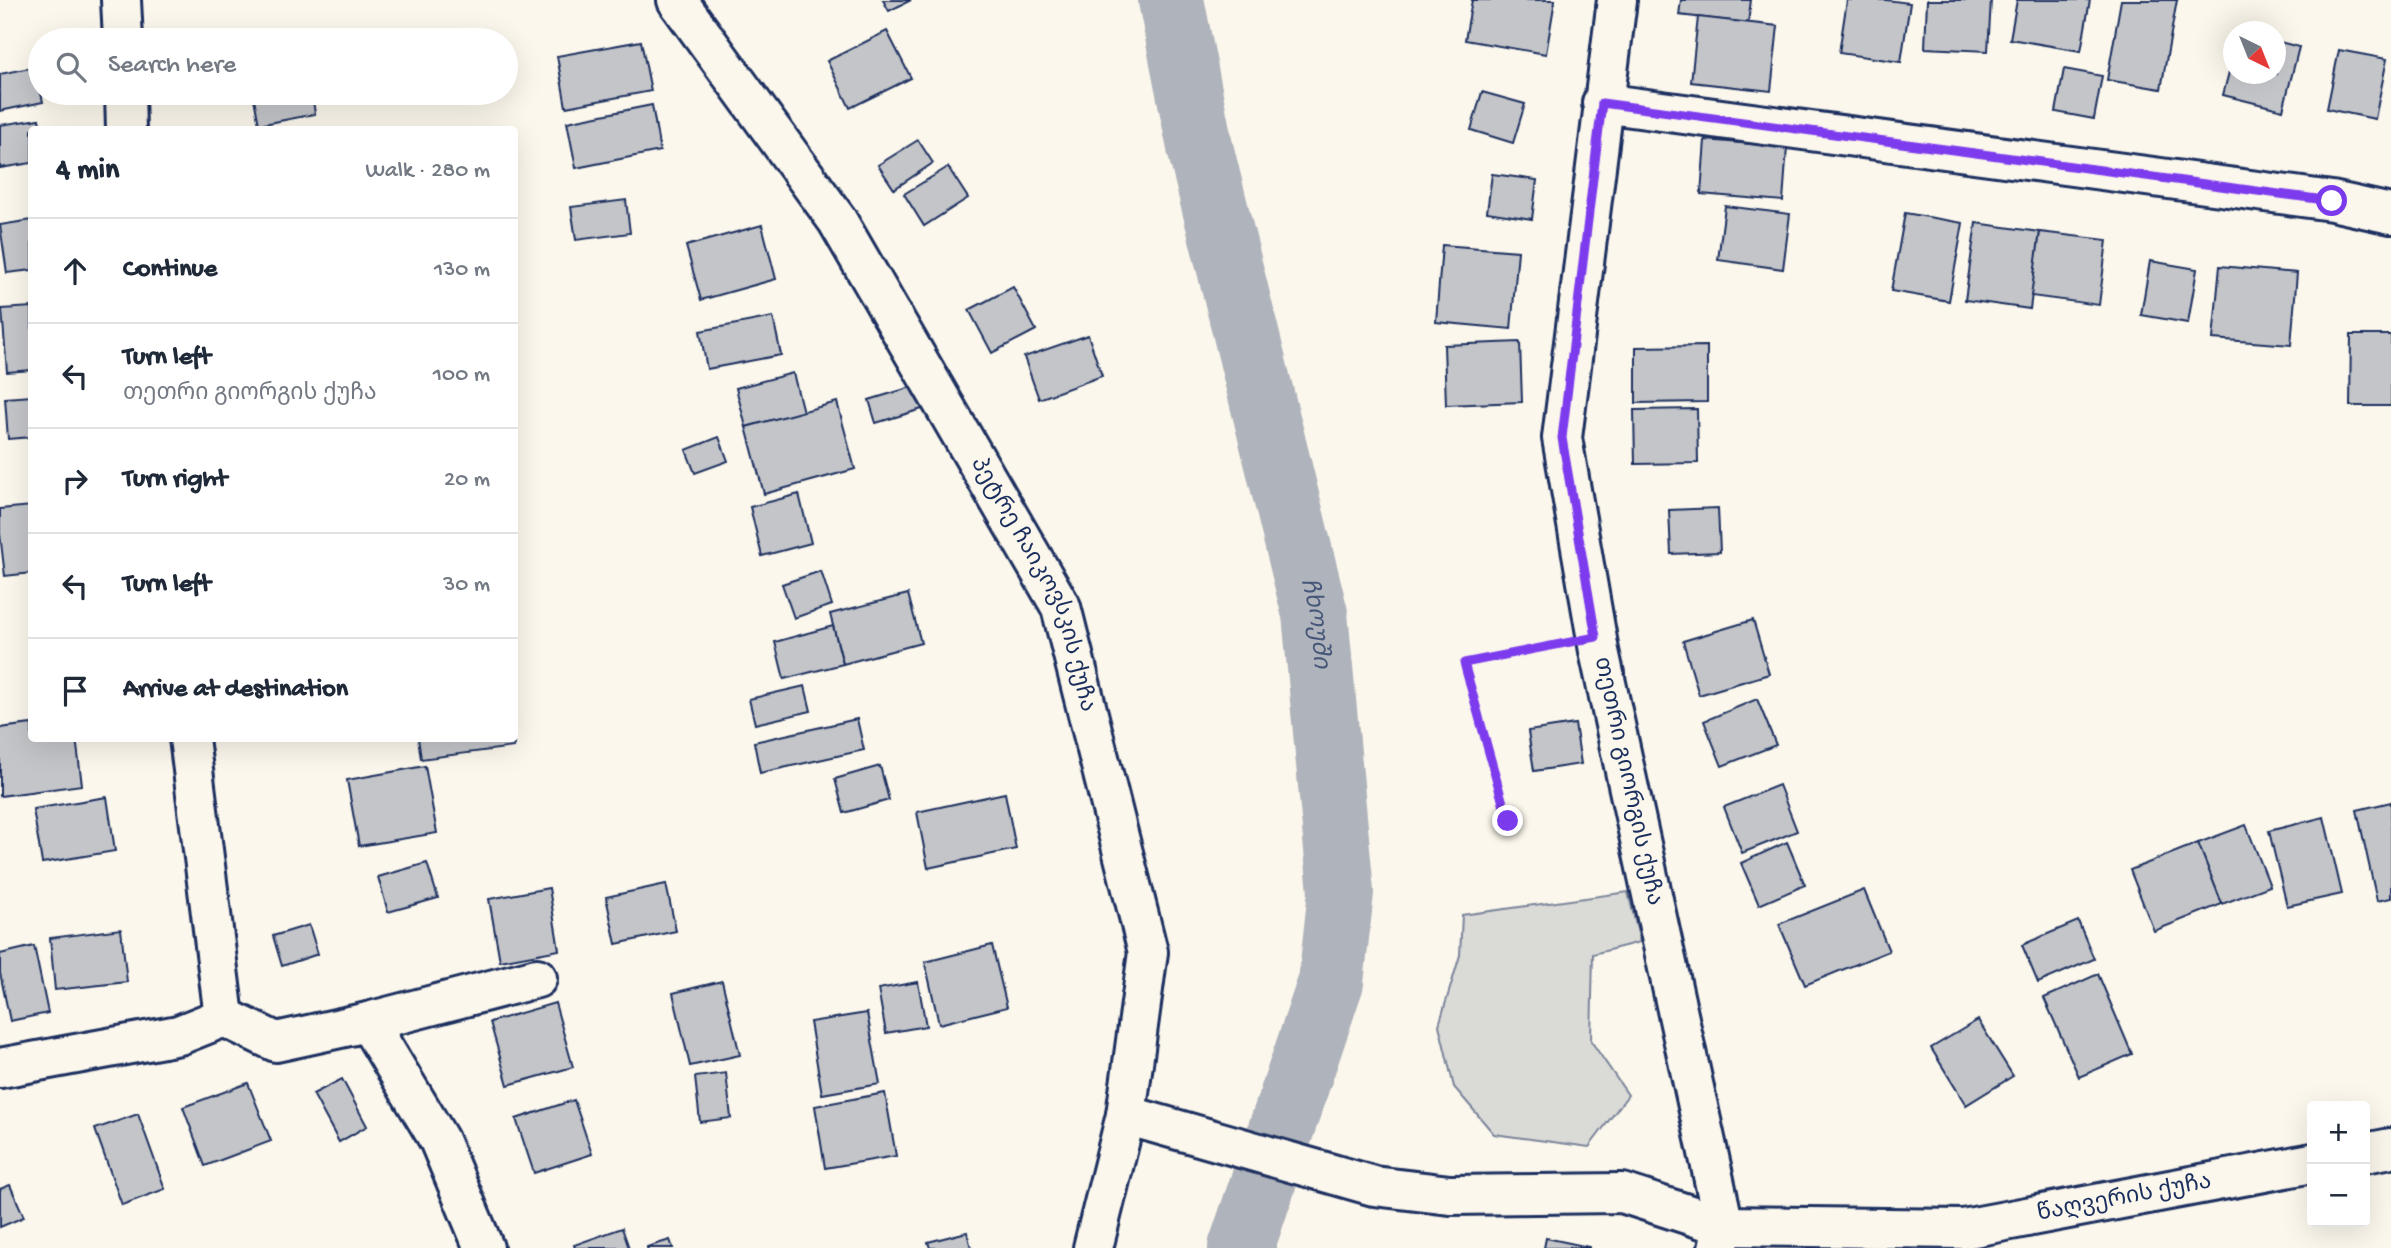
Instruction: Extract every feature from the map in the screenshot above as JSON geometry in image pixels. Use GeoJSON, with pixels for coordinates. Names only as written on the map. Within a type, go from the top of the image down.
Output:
{"type":"FeatureCollection","features":[{"type":"Feature","properties":{"kind":"street"},"geometry":{"type":"LineString","coordinates":[[121,0],[122,28]]}},
{"type":"Feature","properties":{"kind":"street","name":"პეტრე ჩაიკოვსკის ქუჩა"},"geometry":{"type":"LineString","coordinates":[[677,0],[837,220],[1061,607],[1148,952],[1126,1115],[1093,1248]]}},
{"type":"Feature","properties":{"kind":"street","name":"თეთრი გიორგის ქუჩა"},"geometry":{"type":"LineString","coordinates":[[1616,0],[1562,438],[1596,637],[1721,1237]]}},
{"type":"Feature","properties":{"kind":"street"},"geometry":{"type":"LineString","coordinates":[[1602,103],[2332,201],[2391,214]]}},
{"type":"Feature","properties":{"kind":"street"},"geometry":{"type":"LineString","coordinates":[[125,105],[126,126]]}},
{"type":"Feature","properties":{"kind":"street"},"geometry":{"type":"LineString","coordinates":[[190,742],[224,1017]]}},
{"type":"Feature","properties":{"kind":"street"},"geometry":{"type":"LineString","coordinates":[[0,1068],[179,1035],[224,1017],[276,1042],[537,978]]}},
{"type":"Feature","properties":{"kind":"street"},"geometry":{"type":"LineString","coordinates":[[368,1021],[439,1140],[484,1248]]}},
{"type":"Feature","properties":{"kind":"street","name":"წაღვერის ქუჩა"},"geometry":{"type":"LineString","coordinates":[[1126,1115],[1374,1186],[1450,1195],[1622,1193],[1721,1237],[1964,1229],[2307,1164]]}},
{"type":"Feature","properties":{"kind":"street"},"geometry":{"type":"LineString","coordinates":[[2370,1152],[2391,1148]]}},
{"type":"Feature","properties":{"kind":"path"},"geometry":{"type":"LineString","coordinates":[[1508,821],[1464,663],[1596,637]]}},
{"type":"Feature","properties":{"kind":"shaded area"},"geometry":{"type":"Polygon","coordinates":[[[1628,892],[1640,942],[1593,954],[1591,1041],[1628,1095],[1589,1147],[1494,1134],[1454,1087],[1439,1025],[1460,955],[1462,915],[1628,892]]]}},
{"type":"Feature","properties":{"kind":"building"},"geometry":{"type":"Polygon","coordinates":[[[883,0],[911,0],[889,11],[883,0]]]}},
{"type":"Feature","properties":{"kind":"building"},"geometry":{"type":"Polygon","coordinates":[[[1472,0],[1555,0],[1546,54],[1465,40],[1472,0]]]}},
{"type":"Feature","properties":{"kind":"building"},"geometry":{"type":"Polygon","coordinates":[[[1681,0],[1751,0],[1748,23],[1679,15],[1681,0]]]}},
{"type":"Feature","properties":{"kind":"building"},"geometry":{"type":"Polygon","coordinates":[[[1847,0],[1910,3],[1901,62],[1839,53],[1847,0]]]}},
{"type":"Feature","properties":{"kind":"building"},"geometry":{"type":"Polygon","coordinates":[[[1927,0],[1991,0],[1988,51],[1925,48],[1927,0]]]}},
{"type":"Feature","properties":{"kind":"building"},"geometry":{"type":"Polygon","coordinates":[[[2017,0],[2090,0],[2081,51],[2010,39],[2017,0]]]}},
{"type":"Feature","properties":{"kind":"building"},"geometry":{"type":"Polygon","coordinates":[[[2121,0],[2177,0],[2161,89],[2107,80],[2121,0]]]}},
{"type":"Feature","properties":{"kind":"building"},"geometry":{"type":"Polygon","coordinates":[[[1698,17],[1778,26],[1771,91],[1691,82],[1698,17]]]}},
{"type":"Feature","properties":{"kind":"building"},"geometry":{"type":"Polygon","coordinates":[[[887,31],[911,78],[850,108],[827,61],[887,31]]]}},
{"type":"Feature","properties":{"kind":"building"},"geometry":{"type":"Polygon","coordinates":[[[641,41],[651,91],[566,107],[557,56],[641,41]]]}},
{"type":"Feature","properties":{"kind":"building"},"geometry":{"type":"Polygon","coordinates":[[[2286,44],[2299,47],[2283,110],[2223,95],[2226,84],[2286,84],[2286,44]]]}},
{"type":"Feature","properties":{"kind":"building"},"geometry":{"type":"Polygon","coordinates":[[[2339,50],[2387,59],[2375,119],[2327,109],[2339,50]]]}},
{"type":"Feature","properties":{"kind":"building"},"geometry":{"type":"Polygon","coordinates":[[[28,68],[29,105],[0,111],[0,74],[28,68]]]}},
{"type":"Feature","properties":{"kind":"building"},"geometry":{"type":"Polygon","coordinates":[[[2064,69],[2102,76],[2094,119],[2056,112],[2064,69]]]}},
{"type":"Feature","properties":{"kind":"building"},"geometry":{"type":"Polygon","coordinates":[[[1482,92],[1525,104],[1513,143],[1471,130],[1482,92]]]}},
{"type":"Feature","properties":{"kind":"building"},"geometry":{"type":"Polygon","coordinates":[[[255,105],[314,105],[315,114],[259,125],[255,105]]]}},
{"type":"Feature","properties":{"kind":"building"},"geometry":{"type":"Polygon","coordinates":[[[652,105],[660,151],[576,168],[567,122],[652,105]]]}},
{"type":"Feature","properties":{"kind":"building"},"geometry":{"type":"Polygon","coordinates":[[[39,119],[40,126],[28,126],[28,164],[0,168],[0,125],[39,119]]]}},
{"type":"Feature","properties":{"kind":"building"},"geometry":{"type":"Polygon","coordinates":[[[918,140],[933,163],[894,189],[878,165],[918,140]]]}},
{"type":"Feature","properties":{"kind":"building"},"geometry":{"type":"Polygon","coordinates":[[[1705,140],[1787,147],[1783,201],[1701,194],[1705,140]]]}},
{"type":"Feature","properties":{"kind":"building"},"geometry":{"type":"Polygon","coordinates":[[[948,167],[968,198],[924,226],[904,194],[948,167]]]}},
{"type":"Feature","properties":{"kind":"building"},"geometry":{"type":"Polygon","coordinates":[[[1492,174],[1537,180],[1532,219],[1487,212],[1492,174]]]}},
{"type":"Feature","properties":{"kind":"building"},"geometry":{"type":"Polygon","coordinates":[[[626,200],[630,233],[576,240],[571,207],[626,200]]]}},
{"type":"Feature","properties":{"kind":"building"},"geometry":{"type":"Polygon","coordinates":[[[1725,206],[1790,214],[1783,269],[1718,260],[1725,206]]]}},
{"type":"Feature","properties":{"kind":"building"},"geometry":{"type":"Polygon","coordinates":[[[1905,213],[1963,223],[1949,301],[1891,291],[1905,213]]]}},
{"type":"Feature","properties":{"kind":"building"},"geometry":{"type":"Polygon","coordinates":[[[28,221],[28,270],[7,273],[0,225],[28,221]]]}},
{"type":"Feature","properties":{"kind":"building"},"geometry":{"type":"Polygon","coordinates":[[[1976,223],[2040,232],[2030,309],[1965,300],[1976,223]]]}},
{"type":"Feature","properties":{"kind":"building"},"geometry":{"type":"Polygon","coordinates":[[[762,225],[776,279],[701,300],[686,246],[762,225]]]}},
{"type":"Feature","properties":{"kind":"building"},"geometry":{"type":"Polygon","coordinates":[[[2040,232],[2107,240],[2099,305],[2031,296],[2040,232]]]}},
{"type":"Feature","properties":{"kind":"building"},"geometry":{"type":"Polygon","coordinates":[[[1442,245],[1518,251],[1511,329],[1436,322],[1442,245]]]}},
{"type":"Feature","properties":{"kind":"building"},"geometry":{"type":"Polygon","coordinates":[[[2150,261],[2197,269],[2188,323],[2141,315],[2150,261]]]}},
{"type":"Feature","properties":{"kind":"building"},"geometry":{"type":"Polygon","coordinates":[[[2220,266],[2297,273],[2291,345],[2213,339],[2220,266]]]}},
{"type":"Feature","properties":{"kind":"building"},"geometry":{"type":"Polygon","coordinates":[[[1013,287],[1036,330],[992,353],[969,310],[1013,287]]]}},
{"type":"Feature","properties":{"kind":"building"},"geometry":{"type":"Polygon","coordinates":[[[28,307],[28,370],[7,372],[2,309],[28,307]]]}},
{"type":"Feature","properties":{"kind":"building"},"geometry":{"type":"Polygon","coordinates":[[[773,317],[781,355],[707,369],[700,331],[773,317]]]}},
{"type":"Feature","properties":{"kind":"building"},"geometry":{"type":"Polygon","coordinates":[[[1088,335],[1102,376],[1039,399],[1024,357],[1088,335]]]}},
{"type":"Feature","properties":{"kind":"building"},"geometry":{"type":"Polygon","coordinates":[[[2351,335],[2391,335],[2391,406],[2350,406],[2351,335]]]}},
{"type":"Feature","properties":{"kind":"building"},"geometry":{"type":"Polygon","coordinates":[[[1520,342],[1522,402],[1446,405],[1444,345],[1520,342]]]}},
{"type":"Feature","properties":{"kind":"building"},"geometry":{"type":"Polygon","coordinates":[[[1707,346],[1707,402],[1636,403],[1636,347],[1707,346]]]}},
{"type":"Feature","properties":{"kind":"building"},"geometry":{"type":"Polygon","coordinates":[[[793,373],[803,412],[746,427],[736,388],[793,373]]]}},
{"type":"Feature","properties":{"kind":"building"},"geometry":{"type":"Polygon","coordinates":[[[925,383],[932,406],[876,423],[869,400],[925,383]]]}},
{"type":"Feature","properties":{"kind":"building"},"geometry":{"type":"Polygon","coordinates":[[[28,396],[28,437],[8,439],[5,398],[28,396]]]}},
{"type":"Feature","properties":{"kind":"building"},"geometry":{"type":"Polygon","coordinates":[[[837,402],[855,469],[764,494],[746,427],[837,402]]]}},
{"type":"Feature","properties":{"kind":"building"},"geometry":{"type":"Polygon","coordinates":[[[1697,409],[1698,463],[1635,464],[1634,410],[1697,409]]]}},
{"type":"Feature","properties":{"kind":"building"},"geometry":{"type":"Polygon","coordinates":[[[719,437],[728,461],[695,473],[686,450],[719,437]]]}},
{"type":"Feature","properties":{"kind":"building"},"geometry":{"type":"Polygon","coordinates":[[[799,494],[811,543],[762,556],[750,507],[799,494]]]}},
{"type":"Feature","properties":{"kind":"building"},"geometry":{"type":"Polygon","coordinates":[[[28,506],[28,573],[5,576],[0,509],[28,506]]]}},
{"type":"Feature","properties":{"kind":"building"},"geometry":{"type":"Polygon","coordinates":[[[1718,508],[1720,552],[1671,554],[1669,510],[1718,508]]]}},
{"type":"Feature","properties":{"kind":"building"},"geometry":{"type":"Polygon","coordinates":[[[821,571],[832,605],[794,618],[782,584],[821,571]]]}},
{"type":"Feature","properties":{"kind":"building"},"geometry":{"type":"Polygon","coordinates":[[[908,594],[921,643],[843,664],[830,614],[908,594]]]}},
{"type":"Feature","properties":{"kind":"building"},"geometry":{"type":"Polygon","coordinates":[[[1753,620],[1769,674],[1699,695],[1683,641],[1753,620]]]}},
{"type":"Feature","properties":{"kind":"building"},"geometry":{"type":"Polygon","coordinates":[[[833,626],[843,664],[784,679],[775,642],[833,626]]]}},
{"type":"Feature","properties":{"kind":"building"},"geometry":{"type":"Polygon","coordinates":[[[805,686],[811,711],[755,724],[749,699],[805,686]]]}},
{"type":"Feature","properties":{"kind":"building"},"geometry":{"type":"Polygon","coordinates":[[[1757,699],[1776,745],[1722,766],[1704,721],[1757,699]]]}},
{"type":"Feature","properties":{"kind":"building"},"geometry":{"type":"Polygon","coordinates":[[[857,719],[864,750],[760,773],[754,742],[857,719]]]}},
{"type":"Feature","properties":{"kind":"building"},"geometry":{"type":"Polygon","coordinates":[[[28,724],[28,742],[77,742],[82,785],[0,796],[0,728],[28,724]]]}},
{"type":"Feature","properties":{"kind":"building"},"geometry":{"type":"Polygon","coordinates":[[[1575,724],[1581,764],[1534,771],[1528,731],[1575,724]]]}},
{"type":"Feature","properties":{"kind":"building"},"geometry":{"type":"Polygon","coordinates":[[[419,742],[513,742],[514,747],[421,759],[419,742]]]}},
{"type":"Feature","properties":{"kind":"building"},"geometry":{"type":"Polygon","coordinates":[[[425,766],[437,833],[359,846],[347,780],[425,766]]]}},
{"type":"Feature","properties":{"kind":"building"},"geometry":{"type":"Polygon","coordinates":[[[880,766],[889,800],[844,813],[835,779],[880,766]]]}},
{"type":"Feature","properties":{"kind":"building"},"geometry":{"type":"Polygon","coordinates":[[[1779,785],[1797,831],[1742,853],[1724,807],[1779,785]]]}},
{"type":"Feature","properties":{"kind":"building"},"geometry":{"type":"Polygon","coordinates":[[[1005,793],[1016,849],[928,868],[917,812],[1005,793]]]}},
{"type":"Feature","properties":{"kind":"building"},"geometry":{"type":"Polygon","coordinates":[[[107,797],[115,851],[42,863],[33,809],[107,797]]]}},
{"type":"Feature","properties":{"kind":"building"},"geometry":{"type":"Polygon","coordinates":[[[2391,802],[2391,898],[2377,901],[2357,810],[2391,802]]]}},
{"type":"Feature","properties":{"kind":"building"},"geometry":{"type":"Polygon","coordinates":[[[2324,817],[2342,894],[2287,906],[2269,831],[2324,817]]]}},
{"type":"Feature","properties":{"kind":"building"},"geometry":{"type":"Polygon","coordinates":[[[2246,825],[2270,886],[2222,904],[2198,843],[2246,825]]]}},
{"type":"Feature","properties":{"kind":"building"},"geometry":{"type":"Polygon","coordinates":[[[1787,842],[1805,885],[1759,905],[1741,863],[1787,842]]]}},
{"type":"Feature","properties":{"kind":"building"},"geometry":{"type":"Polygon","coordinates":[[[2198,843],[2222,904],[2154,931],[2130,870],[2198,843]]]}},
{"type":"Feature","properties":{"kind":"building"},"geometry":{"type":"Polygon","coordinates":[[[427,863],[438,898],[388,912],[378,877],[427,863]]]}},
{"type":"Feature","properties":{"kind":"building"},"geometry":{"type":"Polygon","coordinates":[[[666,884],[676,931],[616,944],[606,897],[666,884]]]}},
{"type":"Feature","properties":{"kind":"building"},"geometry":{"type":"Polygon","coordinates":[[[549,888],[559,950],[500,961],[489,899],[549,888]]]}},
{"type":"Feature","properties":{"kind":"building"},"geometry":{"type":"Polygon","coordinates":[[[1864,890],[1889,951],[1805,985],[1779,924],[1864,890]]]}},
{"type":"Feature","properties":{"kind":"building"},"geometry":{"type":"Polygon","coordinates":[[[2078,921],[2094,959],[2038,983],[2022,945],[2078,921]]]}},
{"type":"Feature","properties":{"kind":"building"},"geometry":{"type":"Polygon","coordinates":[[[309,925],[318,954],[282,966],[273,936],[309,925]]]}},
{"type":"Feature","properties":{"kind":"building"},"geometry":{"type":"Polygon","coordinates":[[[121,929],[127,982],[55,990],[50,938],[121,929]]]}},
{"type":"Feature","properties":{"kind":"building"},"geometry":{"type":"Polygon","coordinates":[[[992,945],[1007,1007],[939,1024],[925,962],[992,945]]]}},
{"type":"Feature","properties":{"kind":"building"},"geometry":{"type":"Polygon","coordinates":[[[34,946],[48,1013],[10,1021],[0,973],[0,954],[34,946]]]}},
{"type":"Feature","properties":{"kind":"building"},"geometry":{"type":"Polygon","coordinates":[[[2098,974],[2132,1054],[2079,1077],[2044,998],[2098,974]]]}},
{"type":"Feature","properties":{"kind":"building"},"geometry":{"type":"Polygon","coordinates":[[[722,981],[740,1055],[690,1066],[673,993],[722,981]]]}},
{"type":"Feature","properties":{"kind":"building"},"geometry":{"type":"Polygon","coordinates":[[[918,982],[926,1026],[886,1033],[878,989],[918,982]]]}},
{"type":"Feature","properties":{"kind":"building"},"geometry":{"type":"Polygon","coordinates":[[[555,1003],[573,1067],[508,1085],[490,1022],[555,1003]]]}},
{"type":"Feature","properties":{"kind":"building"},"geometry":{"type":"Polygon","coordinates":[[[867,1013],[880,1084],[822,1094],[810,1022],[867,1013]]]}},
{"type":"Feature","properties":{"kind":"building"},"geometry":{"type":"Polygon","coordinates":[[[1978,1020],[2013,1076],[1966,1105],[1931,1048],[1978,1020]]]}},
{"type":"Feature","properties":{"kind":"building"},"geometry":{"type":"Polygon","coordinates":[[[726,1073],[731,1118],[700,1122],[695,1077],[726,1073]]]}},
{"type":"Feature","properties":{"kind":"building"},"geometry":{"type":"Polygon","coordinates":[[[342,1079],[367,1126],[339,1142],[313,1094],[342,1079]]]}},
{"type":"Feature","properties":{"kind":"building"},"geometry":{"type":"Polygon","coordinates":[[[248,1083],[271,1141],[205,1166],[183,1107],[248,1083]]]}},
{"type":"Feature","properties":{"kind":"building"},"geometry":{"type":"Polygon","coordinates":[[[885,1093],[896,1156],[825,1168],[815,1106],[885,1093]]]}},
{"type":"Feature","properties":{"kind":"building"},"geometry":{"type":"Polygon","coordinates":[[[574,1100],[592,1154],[534,1173],[516,1119],[574,1100]]]}},
{"type":"Feature","properties":{"kind":"building"},"geometry":{"type":"Polygon","coordinates":[[[138,1114],[165,1189],[122,1205],[95,1129],[138,1114]]]}},
{"type":"Feature","properties":{"kind":"building"},"geometry":{"type":"Polygon","coordinates":[[[10,1185],[24,1217],[0,1227],[0,1189],[10,1185]]]}},
{"type":"Feature","properties":{"kind":"building"},"geometry":{"type":"Polygon","coordinates":[[[622,1228],[629,1248],[575,1248],[574,1245],[622,1228]]]}},
{"type":"Feature","properties":{"kind":"building"},"geometry":{"type":"Polygon","coordinates":[[[967,1232],[971,1248],[930,1248],[928,1242],[967,1232]]]}},
{"type":"Feature","properties":{"kind":"building"},"geometry":{"type":"Polygon","coordinates":[[[1546,1238],[1589,1247],[1589,1248],[1544,1248],[1546,1238]]]}},
{"type":"Feature","properties":{"kind":"building"},"geometry":{"type":"Polygon","coordinates":[[[670,1240],[673,1248],[647,1248],[647,1247],[670,1240]]]}},
{"type":"Feature","properties":{"kind":"waterway","name":"ჩხოუში"},"geometry":{"type":"LineString","coordinates":[[1171,0],[1200,147],[1315,614],[1341,892],[1331,982],[1241,1248]]}},
{"type":"Feature","properties":{"kind":"route"},"geometry":{"type":"LineString","coordinates":[[1508,821],[1464,663],[1596,637],[1562,438],[1602,103],[2332,201]]}}]}
